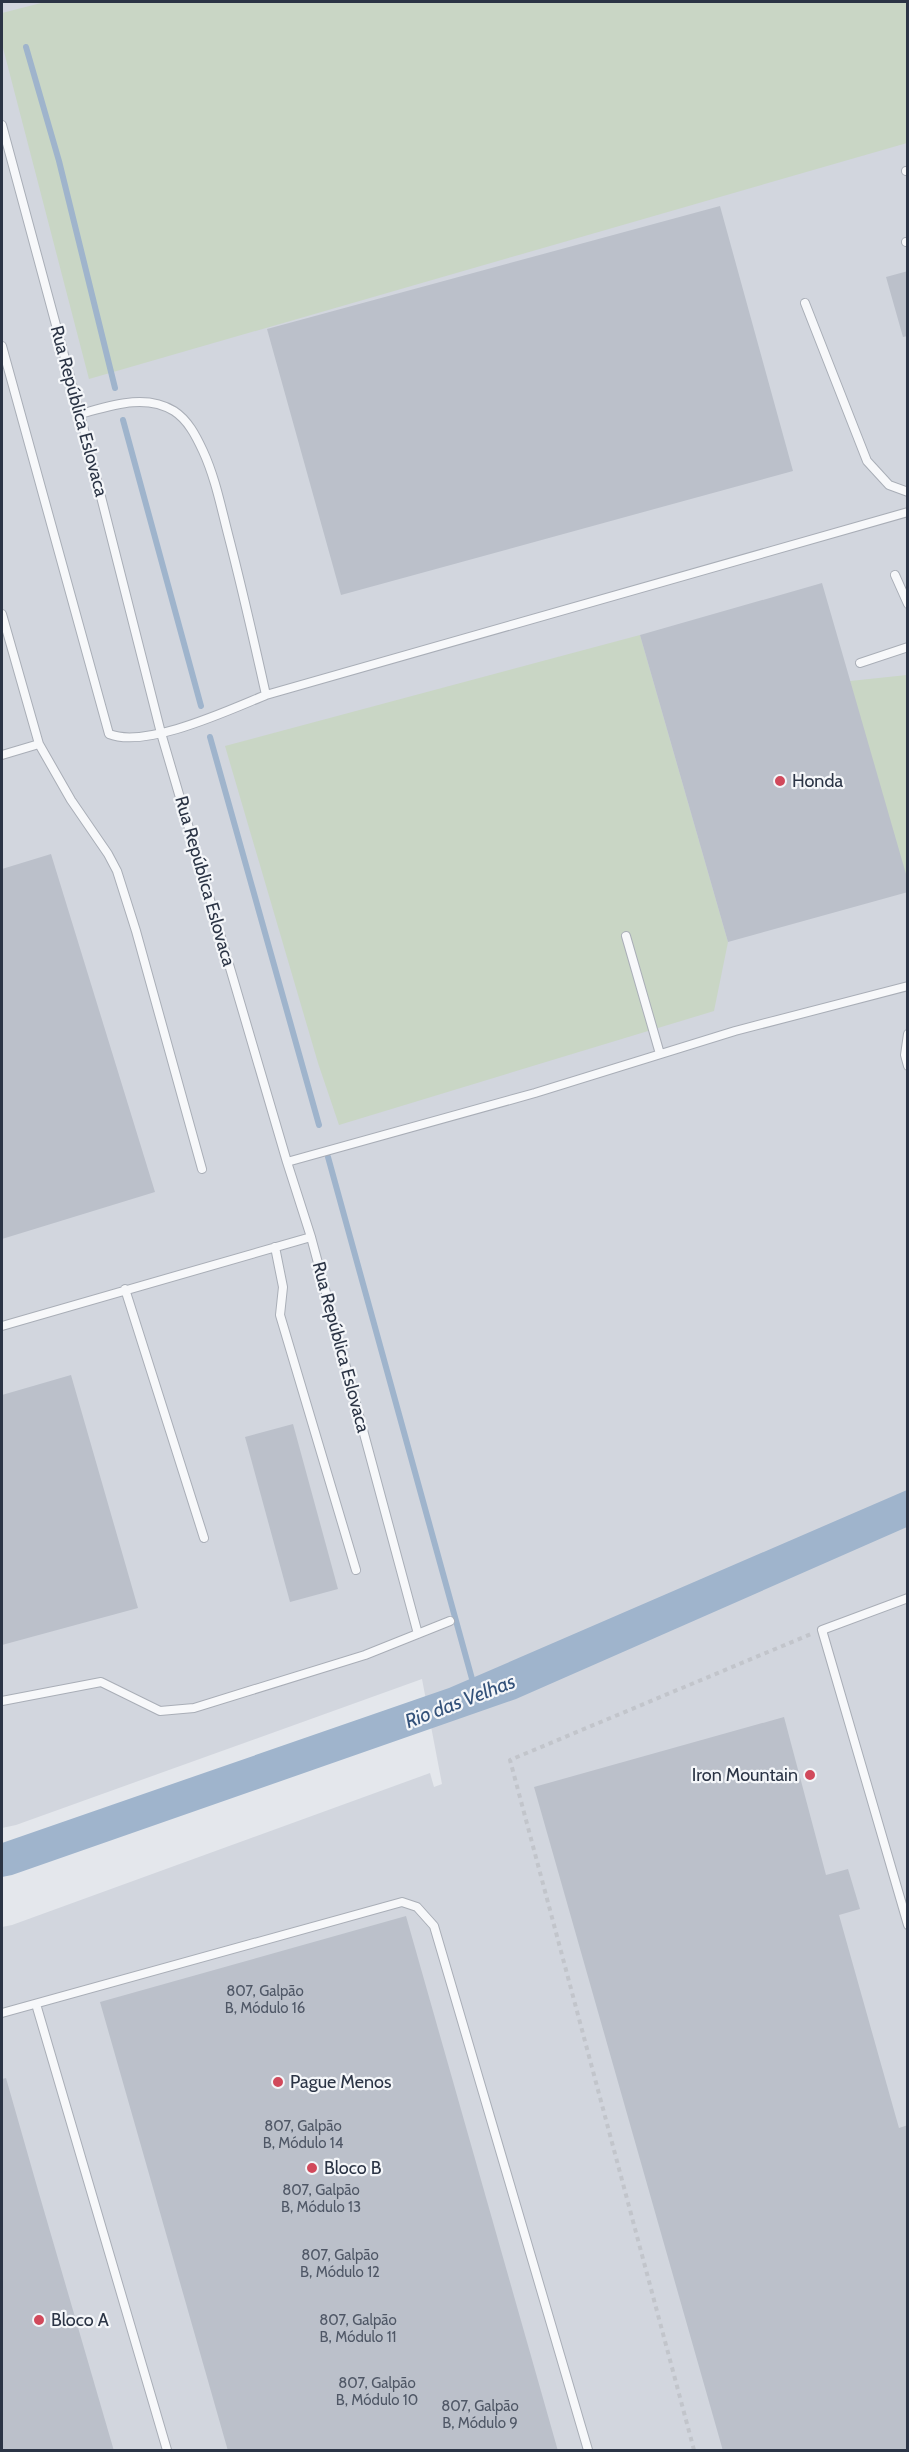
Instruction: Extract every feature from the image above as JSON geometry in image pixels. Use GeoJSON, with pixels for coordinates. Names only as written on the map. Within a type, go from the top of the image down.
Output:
{"type":"FeatureCollection","features":[{"type":"Feature","properties":{"kind":"lane","name":"Rua República Eslovaca"},"geometry":{"type":"LineString","coordinates":[[2,125],[80,414],[161,733],[311,1237],[418,1634]]}},
{"type":"Feature","properties":{"kind":"lane"},"geometry":{"type":"LineString","coordinates":[[805,303],[867,461],[889,485],[908,492]]}},
{"type":"Feature","properties":{"kind":"lane"},"geometry":{"type":"LineString","coordinates":[[2,346],[109,734],[118,738],[139,738],[161,733],[220,714],[266,695],[908,512]]}},
{"type":"Feature","properties":{"kind":"lane"},"geometry":{"type":"LineString","coordinates":[[80,414],[115,404],[138,402],[162,405],[184,420],[195,435],[204,454],[220,505],[245,600],[266,695]]}},
{"type":"Feature","properties":{"kind":"lane"},"geometry":{"type":"LineString","coordinates":[[895,575],[908,604]]}},
{"type":"Feature","properties":{"kind":"lane"},"geometry":{"type":"LineString","coordinates":[[2,614],[39,744],[71,800],[108,854],[117,872],[136,931],[202,1169]]}},
{"type":"Feature","properties":{"kind":"lane"},"geometry":{"type":"LineString","coordinates":[[860,663],[908,647]]}},
{"type":"Feature","properties":{"kind":"lane"},"geometry":{"type":"LineString","coordinates":[[2,755],[39,744]]}},
{"type":"Feature","properties":{"kind":"lane"},"geometry":{"type":"LineString","coordinates":[[626,936],[660,1054]]}},
{"type":"Feature","properties":{"kind":"lane"},"geometry":{"type":"LineString","coordinates":[[287,1162],[534,1093],[735,1031],[908,986]]}},
{"type":"Feature","properties":{"kind":"lane"},"geometry":{"type":"LineString","coordinates":[[908,1034],[905,1056],[908,1066]]}},
{"type":"Feature","properties":{"kind":"lane"},"geometry":{"type":"LineString","coordinates":[[2,1326],[311,1237]]}},
{"type":"Feature","properties":{"kind":"lane"},"geometry":{"type":"LineString","coordinates":[[275,1247],[283,1287],[280,1314],[356,1570]]}},
{"type":"Feature","properties":{"kind":"lane"},"geometry":{"type":"LineString","coordinates":[[125,1289],[204,1538]]}},
{"type":"Feature","properties":{"kind":"lane"},"geometry":{"type":"LineString","coordinates":[[908,1598],[822,1630],[908,1925]]}},
{"type":"Feature","properties":{"kind":"lane"},"geometry":{"type":"LineString","coordinates":[[2,1701],[101,1682],[160,1711],[194,1708],[365,1655],[450,1621]]}},
{"type":"Feature","properties":{"kind":"lane"},"geometry":{"type":"LineString","coordinates":[[2,2013],[402,1902],[417,1907],[434,1926],[588,2451]]}},
{"type":"Feature","properties":{"kind":"lane"},"geometry":{"type":"LineString","coordinates":[[36,2004],[167,2451]]}},
{"type":"Feature","properties":{"kind":"path"},"geometry":{"type":"LineString","coordinates":[[694,2451],[510,1760],[822,1630]]}},
{"type":"Feature","properties":{"kind":"shaded area"},"geometry":{"type":"Polygon","coordinates":[[[2,2],[907,2],[907,2450],[2,2450],[2,1927],[430,1773],[434,1787],[442,1784],[422,1679],[16,1825],[2,1828],[2,2]]]}},
{"type":"Feature","properties":{"kind":"green space"},"geometry":{"type":"Polygon","coordinates":[[[45,2],[907,2],[907,143],[89,379],[2,44],[2,13],[45,2]]]}},
{"type":"Feature","properties":{"kind":"green space"},"geometry":{"type":"Polygon","coordinates":[[[640,635],[728,942],[714,1011],[339,1125],[318,1063],[225,746],[640,635]]]}},
{"type":"Feature","properties":{"kind":"green space"},"geometry":{"type":"Polygon","coordinates":[[[907,675],[907,891],[850,681],[907,675]]]}},
{"type":"Feature","properties":{"kind":"water","name":"Rio das Velhas"},"geometry":{"type":"Polygon","coordinates":[[[907,1490],[907,1527],[516,1699],[2,1877],[2,1843],[449,1688],[907,1490]]]}},
{"type":"Feature","properties":{"kind":"building"},"geometry":{"type":"Polygon","coordinates":[[[720,206],[793,471],[341,595],[267,329],[720,206]]]}},
{"type":"Feature","properties":{"kind":"building"},"geometry":{"type":"Polygon","coordinates":[[[908,271],[908,336],[903,337],[886,277],[908,271]]]}},
{"type":"Feature","properties":{"kind":"building","name":"Honda"},"geometry":{"type":"Polygon","coordinates":[[[822,583],[908,881],[908,892],[728,942],[640,635],[822,583]]]}},
{"type":"Feature","properties":{"kind":"building"},"geometry":{"type":"Polygon","coordinates":[[[51,854],[155,1192],[2,1239],[2,869],[51,854]]]}},
{"type":"Feature","properties":{"kind":"building"},"geometry":{"type":"Polygon","coordinates":[[[71,1375],[138,1608],[2,1645],[2,1395],[71,1375]]]}},
{"type":"Feature","properties":{"kind":"building"},"geometry":{"type":"Polygon","coordinates":[[[293,1424],[338,1589],[290,1602],[245,1437],[293,1424]]]}},
{"type":"Feature","properties":{"kind":"building"},"geometry":{"type":"Polygon","coordinates":[[[784,1717],[826,1875],[848,1869],[860,1909],[839,1915],[899,2128],[908,2125],[908,2451],[723,2451],[534,1787],[784,1717]]]}},
{"type":"Feature","properties":{"kind":"building","name":"Bloco B"},"geometry":{"type":"Polygon","coordinates":[[[406,1916],[558,2451],[228,2451],[100,2002],[406,1916]]]}},
{"type":"Feature","properties":{"kind":"building","name":"Bloco A"},"geometry":{"type":"Polygon","coordinates":[[[6,2078],[114,2451],[2,2451],[2,2079],[6,2078]]]}},
{"type":"Feature","properties":{"kind":"waterway"},"geometry":{"type":"LineString","coordinates":[[26,47],[59,161],[115,388]]}},
{"type":"Feature","properties":{"kind":"waterway"},"geometry":{"type":"LineString","coordinates":[[123,420],[201,706]]}},
{"type":"Feature","properties":{"kind":"waterway"},"geometry":{"type":"LineString","coordinates":[[210,737],[319,1125]]}},
{"type":"Feature","properties":{"kind":"waterway","name":"Rio das Velhas"},"geometry":{"type":"LineString","coordinates":[[328,1157],[474,1686]]}},
{"type":"Feature","properties":{"kind":"place","name":"Honda"},"geometry":{"type":"Point","coordinates":[780,781]}},
{"type":"Feature","properties":{"kind":"place","name":"Iron Mountain"},"geometry":{"type":"Point","coordinates":[810,1775]}},
{"type":"Feature","properties":{"kind":"place","name":"Pague Menos"},"geometry":{"type":"Point","coordinates":[278,2082]}},
{"type":"Feature","properties":{"kind":"place","name":"Bloco B"},"geometry":{"type":"Point","coordinates":[312,2168]}},
{"type":"Feature","properties":{"kind":"place","name":"Bloco A"},"geometry":{"type":"Point","coordinates":[39,2320]}}]}
